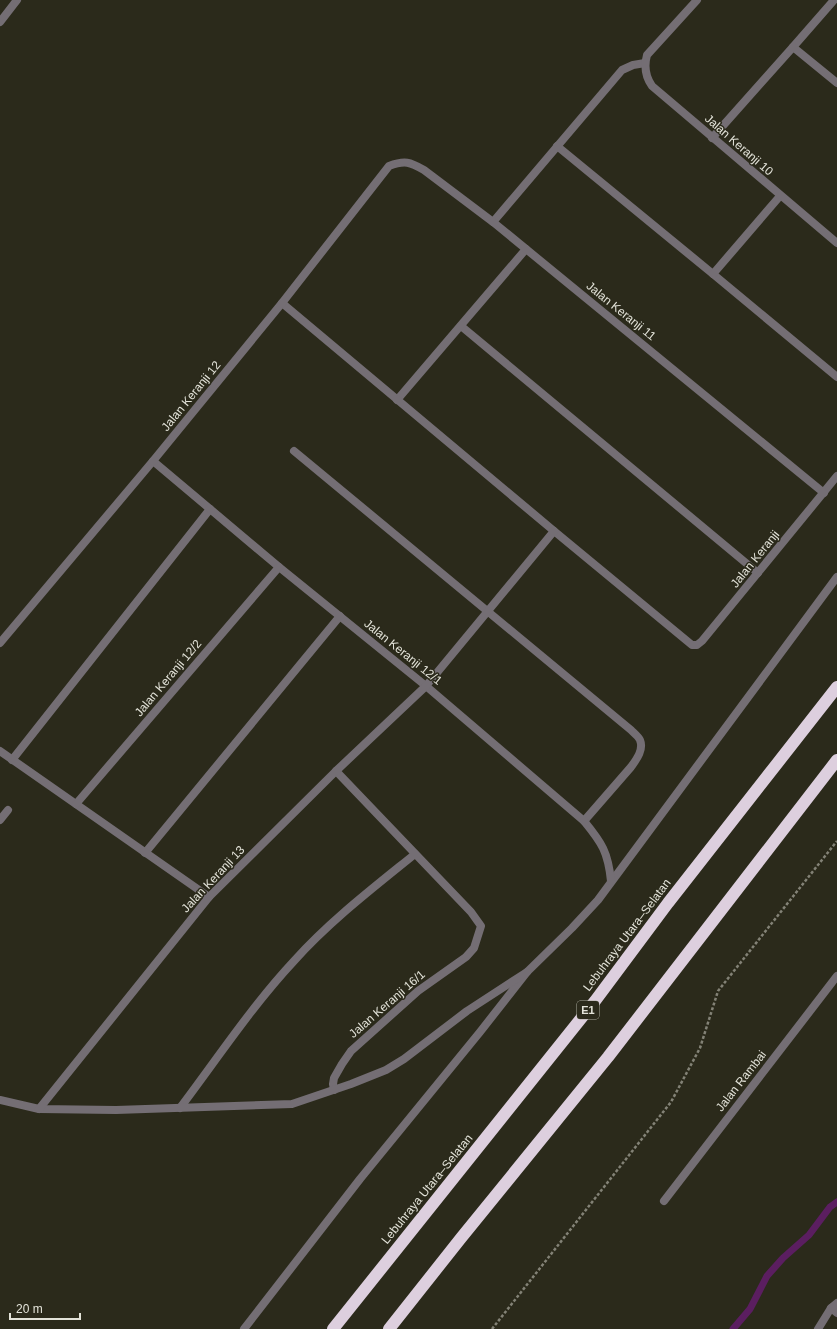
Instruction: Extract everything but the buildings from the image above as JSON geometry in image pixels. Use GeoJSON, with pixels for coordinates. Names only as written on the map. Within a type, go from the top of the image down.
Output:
{"type":"FeatureCollection","features":[{"type":"Feature","properties":{"kind":"highway","name":"Lebuhraya Utara–Selatan"},"geometry":{"type":"LineString","coordinates":[[333,1329],[595,1001],[668,903],[837,687]]}},
{"type":"Feature","properties":{"kind":"highway"},"geometry":{"type":"LineString","coordinates":[[389,1329],[608,1057],[837,760]]}},
{"type":"Feature","properties":{"kind":"street"},"geometry":{"type":"LineString","coordinates":[[0,22],[17,0]]}},
{"type":"Feature","properties":{"kind":"street","name":"Jalan Keranji 10"},"geometry":{"type":"LineString","coordinates":[[697,0],[647,55],[645,63],[647,79],[652,86],[712,138],[837,243]]}},
{"type":"Feature","properties":{"kind":"street"},"geometry":{"type":"LineString","coordinates":[[712,138],[834,0]]}},
{"type":"Feature","properties":{"kind":"street"},"geometry":{"type":"LineString","coordinates":[[793,47],[837,83]]}},
{"type":"Feature","properties":{"kind":"street"},"geometry":{"type":"LineString","coordinates":[[493,222],[622,70],[633,65],[645,63]]}},
{"type":"Feature","properties":{"kind":"street"},"geometry":{"type":"LineString","coordinates":[[557,146],[837,377]]}},
{"type":"Feature","properties":{"kind":"street","name":"Jalan Keranji 11"},"geometry":{"type":"LineString","coordinates":[[397,163],[405,162],[413,164],[424,170],[493,222],[824,493]]}},
{"type":"Feature","properties":{"kind":"street","name":"Jalan Keranji 12"},"geometry":{"type":"LineString","coordinates":[[0,643],[153,461],[282,303],[390,166],[397,163]]}},
{"type":"Feature","properties":{"kind":"street"},"geometry":{"type":"LineString","coordinates":[[713,274],[780,196]]}},
{"type":"Feature","properties":{"kind":"street"},"geometry":{"type":"LineString","coordinates":[[397,400],[526,249]]}},
{"type":"Feature","properties":{"kind":"street"},"geometry":{"type":"LineString","coordinates":[[282,303],[554,532]]}},
{"type":"Feature","properties":{"kind":"street"},"geometry":{"type":"LineString","coordinates":[[461,326],[758,573]]}},
{"type":"Feature","properties":{"kind":"street"},"geometry":{"type":"LineString","coordinates":[[294,451],[631,730],[640,740],[641,748],[638,758],[584,821]]}},
{"type":"Feature","properties":{"kind":"street","name":"Jalan Keranji 12/1"},"geometry":{"type":"LineString","coordinates":[[153,461],[279,567],[426,686],[584,821],[605,851],[610,865],[611,881]]}},
{"type":"Feature","properties":{"kind":"street","name":"Jalan Keranji"},"geometry":{"type":"LineString","coordinates":[[554,532],[692,645],[697,645],[702,641],[837,476]]}},
{"type":"Feature","properties":{"kind":"street"},"geometry":{"type":"LineString","coordinates":[[12,760],[210,509]]}},
{"type":"Feature","properties":{"kind":"street","name":"Jalan Keranji 13"},"geometry":{"type":"LineString","coordinates":[[40,1109],[209,897],[336,771],[426,686],[554,532]]}},
{"type":"Feature","properties":{"kind":"street","name":"Jalan Keranji 12/2"},"geometry":{"type":"LineString","coordinates":[[76,804],[279,567]]}},
{"type":"Feature","properties":{"kind":"street"},"geometry":{"type":"LineString","coordinates":[[244,1329],[360,1179],[527,972],[598,900],[837,577]]}},
{"type":"Feature","properties":{"kind":"street"},"geometry":{"type":"LineString","coordinates":[[145,853],[340,616]]}},
{"type":"Feature","properties":{"kind":"street"},"geometry":{"type":"LineString","coordinates":[[0,751],[209,897]]}},
{"type":"Feature","properties":{"kind":"street"},"geometry":{"type":"LineString","coordinates":[[180,1108],[272,986],[294,961],[344,911],[415,854],[336,771]]}},
{"type":"Feature","properties":{"kind":"street"},"geometry":{"type":"LineString","coordinates":[[0,820],[8,810]]}},
{"type":"Feature","properties":{"kind":"street","name":"Jalan Keranji 16/1"},"geometry":{"type":"LineString","coordinates":[[334,1090],[334,1078],[352,1051],[418,991],[466,956],[474,948],[481,926],[471,912],[415,854]]}},
{"type":"Feature","properties":{"kind":"street"},"geometry":{"type":"LineString","coordinates":[[0,1100],[40,1109],[116,1110],[292,1104],[351,1084],[386,1070],[404,1059],[467,1011],[527,972]]}},
{"type":"Feature","properties":{"kind":"street","name":"Jalan Rambai"},"geometry":{"type":"LineString","coordinates":[[664,1200],[837,976]]}},
{"type":"Feature","properties":{"kind":"street"},"geometry":{"type":"LineString","coordinates":[[818,1329],[835,1308]]}},
{"type":"Feature","properties":{"kind":"path"},"geometry":{"type":"LineString","coordinates":[[492,1329],[671,1102],[700,1048],[718,991],[837,841]]}},
{"type":"Feature","properties":{"kind":"waterway"},"geometry":{"type":"LineString","coordinates":[[733,1329],[750,1309],[767,1276],[783,1258],[809,1235],[830,1207],[837,1202]]}}]}
